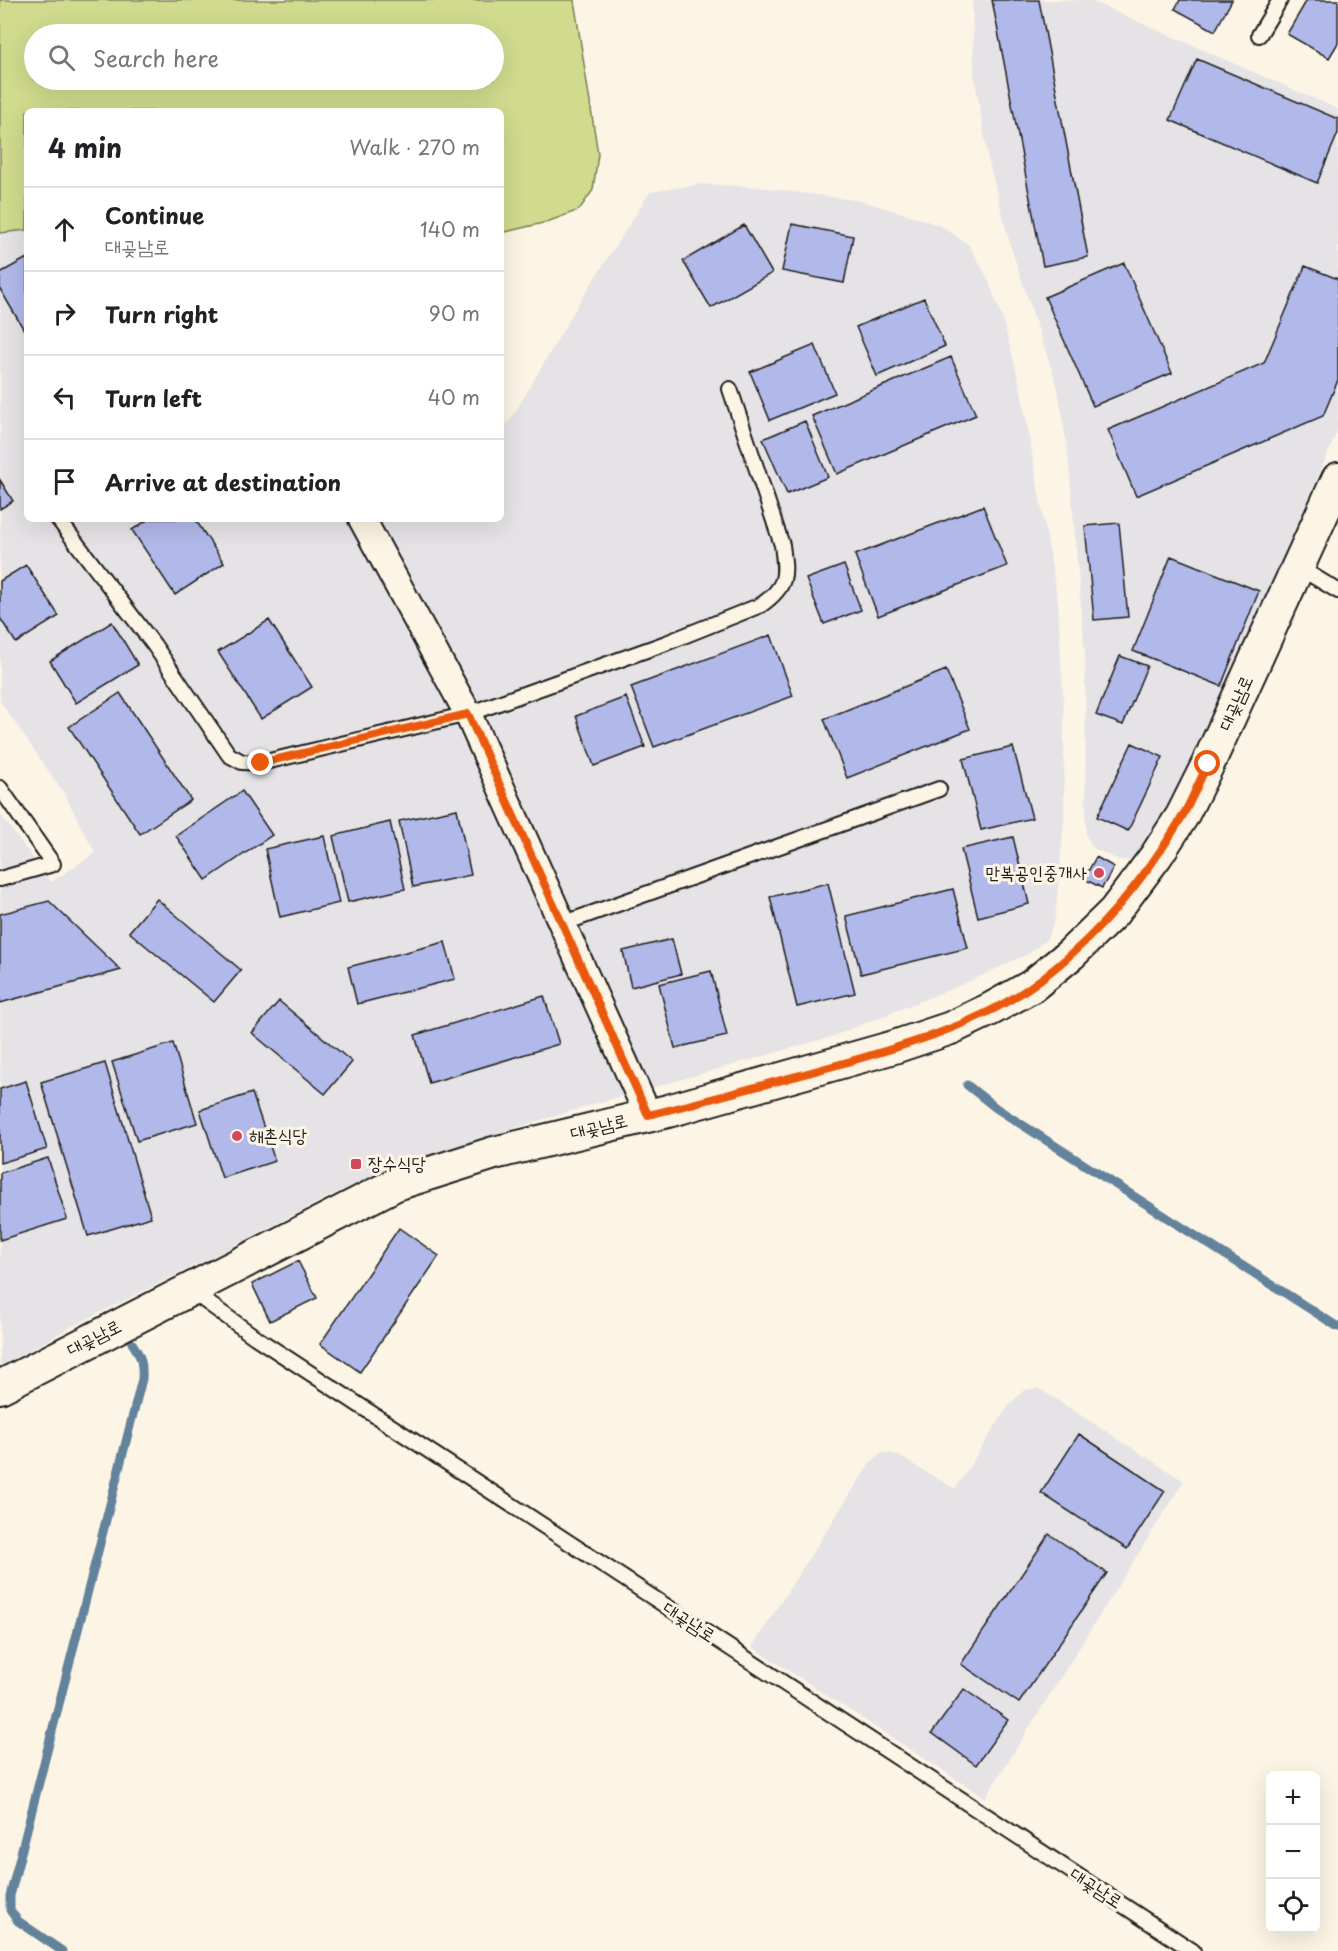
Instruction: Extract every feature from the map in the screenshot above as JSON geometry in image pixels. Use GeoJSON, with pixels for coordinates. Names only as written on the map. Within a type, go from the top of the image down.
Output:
{"type":"FeatureCollection","features":[{"type":"Feature","properties":{"kind":"street","name":"대곶남로"},"geometry":{"type":"LineString","coordinates":[[0,1387],[396,1184],[494,1153],[838,1065],[951,1028],[1032,986],[1071,954],[1114,912],[1156,856],[1182,816],[1338,479]]}},
{"type":"Feature","properties":{"kind":"street"},"geometry":{"type":"LineString","coordinates":[[364,522],[468,714],[648,1115]]}},
{"type":"Feature","properties":{"kind":"lane"},"geometry":{"type":"LineString","coordinates":[[1259,35],[1280,0]]}},
{"type":"Feature","properties":{"kind":"lane"},"geometry":{"type":"LineString","coordinates":[[60,522],[154,645],[230,755],[242,762],[261,763],[468,714],[666,643],[762,605],[774,596],[783,584],[782,545],[730,389]]}},
{"type":"Feature","properties":{"kind":"lane"},"geometry":{"type":"LineString","coordinates":[[1298,567],[1338,591]]}},
{"type":"Feature","properties":{"kind":"lane"},"geometry":{"type":"LineString","coordinates":[[0,788],[53,864],[0,879]]}},
{"type":"Feature","properties":{"kind":"lane"},"geometry":{"type":"LineString","coordinates":[[562,924],[939,789]]}},
{"type":"Feature","properties":{"kind":"lane","name":"대곶남로"},"geometry":{"type":"LineString","coordinates":[[188,1289],[255,1337],[1193,1951]]}},
{"type":"Feature","properties":{"kind":"shaded area"},"geometry":{"type":"Polygon","coordinates":[[[975,0],[1089,0],[1338,109],[1338,430],[1250,635],[1190,765],[1161,819],[1134,860],[1118,860],[1093,848],[1086,835],[1085,654],[1068,454],[1058,388],[1011,248],[988,159],[974,74],[972,3],[975,0]]]}},
{"type":"Feature","properties":{"kind":"shaded area"},"geometry":{"type":"Polygon","coordinates":[[[701,184],[759,187],[861,201],[941,226],[969,245],[987,277],[1003,320],[1020,385],[1058,602],[1064,714],[1064,822],[1055,920],[1047,939],[1030,953],[966,983],[831,1037],[439,1151],[378,1174],[69,1328],[0,1367],[0,814],[51,882],[95,853],[65,795],[0,701],[0,233],[24,230],[24,522],[504,522],[504,426],[510,421],[577,306],[650,192],[701,184]]]}},
{"type":"Feature","properties":{"kind":"shaded area"},"geometry":{"type":"Polygon","coordinates":[[[1038,1388],[1184,1481],[985,1798],[752,1647],[870,1463],[882,1452],[897,1455],[955,1489],[1009,1405],[1024,1390],[1038,1388]]]}},
{"type":"Feature","properties":{"kind":"green space"},"geometry":{"type":"Polygon","coordinates":[[[0,0],[574,0],[598,154],[593,190],[579,210],[547,222],[504,232],[504,108],[24,108],[24,230],[0,233],[0,0]]]}},
{"type":"Feature","properties":{"kind":"building"},"geometry":{"type":"Polygon","coordinates":[[[992,0],[1039,0],[1088,257],[1043,266],[992,0]]]}},
{"type":"Feature","properties":{"kind":"building"},"geometry":{"type":"Polygon","coordinates":[[[1180,0],[1232,0],[1215,31],[1175,9],[1180,0]]]}},
{"type":"Feature","properties":{"kind":"building"},"geometry":{"type":"Polygon","coordinates":[[[1307,0],[1338,0],[1338,43],[1329,58],[1287,34],[1307,0]]]}},
{"type":"Feature","properties":{"kind":"building"},"geometry":{"type":"Polygon","coordinates":[[[1197,59],[1338,119],[1338,133],[1317,183],[1170,120],[1197,59]]]}},
{"type":"Feature","properties":{"kind":"building"},"geometry":{"type":"Polygon","coordinates":[[[792,224],[853,236],[844,283],[782,271],[792,224]]]}},
{"type":"Feature","properties":{"kind":"building"},"geometry":{"type":"Polygon","coordinates":[[[744,225],[772,273],[711,308],[683,261],[744,225]]]}},
{"type":"Feature","properties":{"kind":"building"},"geometry":{"type":"Polygon","coordinates":[[[24,260],[24,330],[0,289],[0,273],[24,260]]]}},
{"type":"Feature","properties":{"kind":"building"},"geometry":{"type":"Polygon","coordinates":[[[1124,263],[1172,373],[1093,406],[1045,297],[1124,263]]]}},
{"type":"Feature","properties":{"kind":"building"},"geometry":{"type":"Polygon","coordinates":[[[1305,266],[1338,279],[1338,380],[1323,416],[1136,496],[1108,430],[1264,363],[1305,266]]]}},
{"type":"Feature","properties":{"kind":"building"},"geometry":{"type":"Polygon","coordinates":[[[924,298],[945,346],[877,376],[856,327],[924,298]]]}},
{"type":"Feature","properties":{"kind":"building"},"geometry":{"type":"Polygon","coordinates":[[[815,345],[835,393],[770,420],[750,372],[815,345]]]}},
{"type":"Feature","properties":{"kind":"building"},"geometry":{"type":"Polygon","coordinates":[[[951,357],[976,415],[837,474],[812,416],[951,357]]]}},
{"type":"Feature","properties":{"kind":"building"},"geometry":{"type":"Polygon","coordinates":[[[805,421],[828,477],[787,494],[763,439],[805,421]]]}},
{"type":"Feature","properties":{"kind":"building"},"geometry":{"type":"Polygon","coordinates":[[[0,480],[13,501],[0,509],[0,480]]]}},
{"type":"Feature","properties":{"kind":"building"},"geometry":{"type":"Polygon","coordinates":[[[983,506],[1007,566],[878,616],[855,555],[983,506]]]}},
{"type":"Feature","properties":{"kind":"building"},"geometry":{"type":"Polygon","coordinates":[[[144,522],[197,522],[224,563],[175,595],[132,530],[144,522]]]}},
{"type":"Feature","properties":{"kind":"building"},"geometry":{"type":"Polygon","coordinates":[[[1119,523],[1128,617],[1094,620],[1085,526],[1119,523]]]}},
{"type":"Feature","properties":{"kind":"building"},"geometry":{"type":"Polygon","coordinates":[[[1171,556],[1259,591],[1221,686],[1133,651],[1171,556]]]}},
{"type":"Feature","properties":{"kind":"building"},"geometry":{"type":"Polygon","coordinates":[[[26,565],[59,616],[16,643],[0,618],[0,581],[26,565]]]}},
{"type":"Feature","properties":{"kind":"building"},"geometry":{"type":"Polygon","coordinates":[[[844,565],[861,610],[824,624],[806,579],[844,565]]]}},
{"type":"Feature","properties":{"kind":"building"},"geometry":{"type":"Polygon","coordinates":[[[269,620],[312,687],[261,719],[218,652],[269,620]]]}},
{"type":"Feature","properties":{"kind":"building"},"geometry":{"type":"Polygon","coordinates":[[[112,622],[138,665],[76,703],[50,661],[112,622]]]}},
{"type":"Feature","properties":{"kind":"building"},"geometry":{"type":"Polygon","coordinates":[[[771,635],[793,696],[654,747],[631,687],[771,635]]]}},
{"type":"Feature","properties":{"kind":"building"},"geometry":{"type":"Polygon","coordinates":[[[1120,656],[1147,666],[1123,725],[1096,715],[1120,656]]]}},
{"type":"Feature","properties":{"kind":"building"},"geometry":{"type":"Polygon","coordinates":[[[946,670],[970,729],[847,778],[824,719],[946,670]]]}},
{"type":"Feature","properties":{"kind":"building"},"geometry":{"type":"Polygon","coordinates":[[[120,693],[191,800],[140,834],[69,727],[120,693]]]}},
{"type":"Feature","properties":{"kind":"building"},"geometry":{"type":"Polygon","coordinates":[[[626,697],[645,747],[594,766],[576,716],[626,697]]]}},
{"type":"Feature","properties":{"kind":"building"},"geometry":{"type":"Polygon","coordinates":[[[1132,743],[1163,757],[1128,831],[1097,817],[1132,743]]]}},
{"type":"Feature","properties":{"kind":"building"},"geometry":{"type":"Polygon","coordinates":[[[1013,747],[1032,818],[981,830],[963,759],[1013,747]]]}},
{"type":"Feature","properties":{"kind":"building"},"geometry":{"type":"Polygon","coordinates":[[[242,791],[272,835],[206,880],[176,836],[242,791]]]}},
{"type":"Feature","properties":{"kind":"building"},"geometry":{"type":"Polygon","coordinates":[[[457,809],[471,875],[413,887],[399,821],[457,809]]]}},
{"type":"Feature","properties":{"kind":"building"},"geometry":{"type":"Polygon","coordinates":[[[390,822],[405,889],[348,902],[333,836],[390,822]]]}},
{"type":"Feature","properties":{"kind":"building"},"geometry":{"type":"Polygon","coordinates":[[[324,836],[339,903],[280,917],[265,849],[324,836]]]}},
{"type":"Feature","properties":{"kind":"building"},"geometry":{"type":"Polygon","coordinates":[[[1013,837],[1029,904],[978,917],[961,849],[1013,837]]]}},
{"type":"Feature","properties":{"kind":"building","name":"만복공인중개사"},"geometry":{"type":"Polygon","coordinates":[[[1096,857],[1114,867],[1102,888],[1084,879],[1096,857]]]}},
{"type":"Feature","properties":{"kind":"building"},"geometry":{"type":"Polygon","coordinates":[[[828,883],[855,993],[797,1007],[770,897],[828,883]]]}},
{"type":"Feature","properties":{"kind":"building"},"geometry":{"type":"Polygon","coordinates":[[[953,889],[968,948],[861,974],[846,916],[953,889]]]}},
{"type":"Feature","properties":{"kind":"building"},"geometry":{"type":"Polygon","coordinates":[[[157,899],[241,970],[214,1002],[129,932],[157,899]]]}},
{"type":"Feature","properties":{"kind":"building"},"geometry":{"type":"Polygon","coordinates":[[[49,901],[121,970],[0,1003],[0,914],[49,901]]]}},
{"type":"Feature","properties":{"kind":"building"},"geometry":{"type":"Polygon","coordinates":[[[672,939],[681,974],[631,987],[623,951],[672,939]]]}},
{"type":"Feature","properties":{"kind":"building"},"geometry":{"type":"Polygon","coordinates":[[[445,942],[455,979],[357,1004],[348,967],[445,942]]]}},
{"type":"Feature","properties":{"kind":"building"},"geometry":{"type":"Polygon","coordinates":[[[711,971],[727,1036],[675,1048],[659,984],[711,971]]]}},
{"type":"Feature","properties":{"kind":"building"},"geometry":{"type":"Polygon","coordinates":[[[544,996],[559,1044],[429,1083],[415,1035],[544,996]]]}},
{"type":"Feature","properties":{"kind":"building"},"geometry":{"type":"Polygon","coordinates":[[[279,1001],[352,1062],[325,1094],[252,1033],[279,1001]]]}},
{"type":"Feature","properties":{"kind":"building"},"geometry":{"type":"Polygon","coordinates":[[[173,1043],[197,1123],[137,1141],[112,1062],[173,1043]]]}},
{"type":"Feature","properties":{"kind":"building"},"geometry":{"type":"Polygon","coordinates":[[[105,1063],[151,1217],[88,1236],[41,1082],[105,1063]]]}},
{"type":"Feature","properties":{"kind":"building"},"geometry":{"type":"Polygon","coordinates":[[[26,1081],[47,1149],[0,1163],[0,1089],[26,1081]]]}},
{"type":"Feature","properties":{"kind":"building","name":"해촌식당"},"geometry":{"type":"Polygon","coordinates":[[[252,1093],[275,1161],[222,1178],[200,1110],[252,1093]]]}},
{"type":"Feature","properties":{"kind":"building"},"geometry":{"type":"Polygon","coordinates":[[[48,1158],[67,1219],[0,1240],[0,1173],[48,1158]]]}},
{"type":"Feature","properties":{"kind":"building"},"geometry":{"type":"Polygon","coordinates":[[[399,1228],[439,1256],[360,1372],[320,1344],[399,1228]]]}},
{"type":"Feature","properties":{"kind":"building"},"geometry":{"type":"Polygon","coordinates":[[[298,1261],[317,1298],[270,1321],[252,1284],[298,1261]]]}},
{"type":"Feature","properties":{"kind":"building"},"geometry":{"type":"Polygon","coordinates":[[[1079,1434],[1165,1491],[1127,1549],[1041,1493],[1079,1434]]]}},
{"type":"Feature","properties":{"kind":"building"},"geometry":{"type":"Polygon","coordinates":[[[1049,1534],[1107,1573],[1019,1703],[961,1664],[1049,1534]]]}},
{"type":"Feature","properties":{"kind":"building"},"geometry":{"type":"Polygon","coordinates":[[[964,1689],[1008,1720],[976,1765],[932,1733],[964,1689]]]}},
{"type":"Feature","properties":{"kind":"waterway"},"geometry":{"type":"LineString","coordinates":[[967,1085],[996,1108],[1338,1327]]}},
{"type":"Feature","properties":{"kind":"waterway"},"geometry":{"type":"LineString","coordinates":[[62,1951],[18,1921],[10,1910],[10,1896],[142,1379],[141,1360],[132,1343]]}},
{"type":"Feature","properties":{"kind":"place","name":"만복공인중개사"},"geometry":{"type":"Point","coordinates":[1099,873]}},
{"type":"Feature","properties":{"kind":"place","name":"해촌식당"},"geometry":{"type":"Point","coordinates":[237,1136]}},
{"type":"Feature","properties":{"kind":"place","name":"장수식당"},"geometry":{"type":"Point","coordinates":[356,1164]}},
{"type":"Feature","properties":{"kind":"route"},"geometry":{"type":"LineString","coordinates":[[261,763],[468,714],[648,1115],[838,1065],[951,1028],[1032,986],[1071,954],[1114,912],[1156,856],[1182,816],[1208,764]]}}]}
